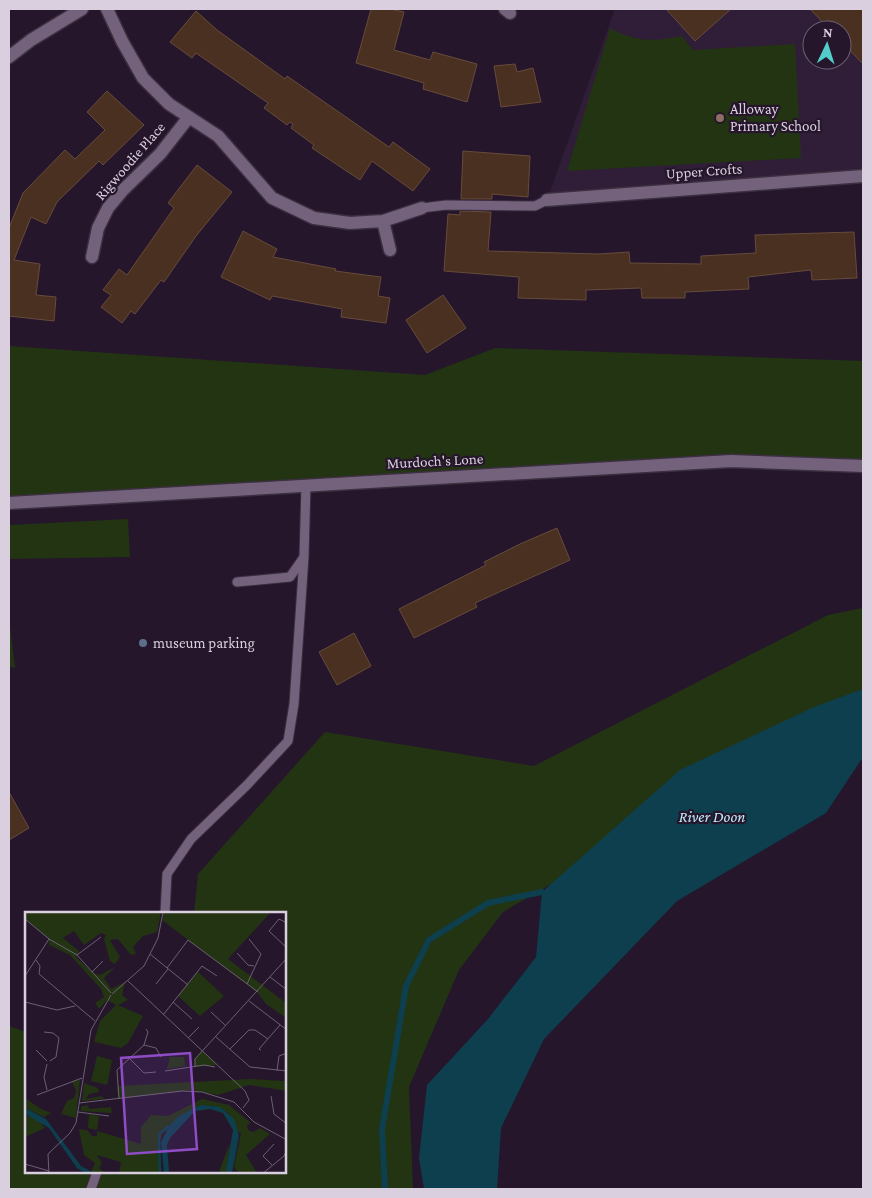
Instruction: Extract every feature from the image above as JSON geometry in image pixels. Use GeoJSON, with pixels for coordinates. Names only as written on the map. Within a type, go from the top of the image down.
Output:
{"type":"FeatureCollection","features":[{"type":"Feature","properties":{"kind":"street"},"geometry":{"type":"LineString","coordinates":[[9,57],[31,40],[82,9]]}},
{"type":"Feature","properties":{"kind":"street","name":"Rigwoodie Place"},"geometry":{"type":"LineString","coordinates":[[108,9],[143,78],[169,104],[218,136],[254,180],[272,198],[314,218],[350,223],[383,221],[422,208]]}},
{"type":"Feature","properties":{"kind":"street","name":"Rigwoodie Place"},"geometry":{"type":"LineString","coordinates":[[92,257],[98,228],[108,208],[123,190],[160,154],[189,117]]}},
{"type":"Feature","properties":{"kind":"street","name":"Upper Crofts"},"geometry":{"type":"LineString","coordinates":[[547,200],[863,176]]}},
{"type":"Feature","properties":{"kind":"street"},"geometry":{"type":"LineString","coordinates":[[383,221],[390,250]]}},
{"type":"Feature","properties":{"kind":"street","name":"Murdoch's Lone"},"geometry":{"type":"LineString","coordinates":[[9,503],[731,461],[863,466]]}},
{"type":"Feature","properties":{"kind":"lane"},"geometry":{"type":"LineString","coordinates":[[422,208],[446,205],[535,206],[547,200]]}},
{"type":"Feature","properties":{"kind":"lane"},"geometry":{"type":"LineString","coordinates":[[165,912],[167,874],[192,838],[247,785],[288,741],[294,704],[304,557],[306,485]]}},
{"type":"Feature","properties":{"kind":"lane"},"geometry":{"type":"LineString","coordinates":[[238,582],[290,577],[304,557]]}},
{"type":"Feature","properties":{"kind":"lane"},"geometry":{"type":"LineString","coordinates":[[91,1189],[97,1173]]}},
{"type":"Feature","properties":{"kind":"shaded area","name":"Alloway Primary School"},"geometry":{"type":"Polygon","coordinates":[[[615,9],[863,9],[863,176],[547,200],[615,9]]]}},
{"type":"Feature","properties":{"kind":"green space"},"geometry":{"type":"Polygon","coordinates":[[[610,28],[619,33],[645,40],[682,36],[693,50],[795,44],[801,158],[567,171],[610,28]]]}},
{"type":"Feature","properties":{"kind":"green space"},"geometry":{"type":"Polygon","coordinates":[[[9,346],[425,375],[495,348],[863,361],[863,466],[731,461],[9,503],[9,346]]]}},
{"type":"Feature","properties":{"kind":"green space"},"geometry":{"type":"Polygon","coordinates":[[[128,519],[130,557],[9,559],[9,525],[128,519]]]}},
{"type":"Feature","properties":{"kind":"green space"},"geometry":{"type":"Polygon","coordinates":[[[863,608],[863,704],[503,912],[459,970],[409,1087],[413,1189],[9,1189],[9,1026],[25,1032],[25,1173],[286,1173],[286,912],[194,912],[198,874],[325,732],[534,766],[828,615],[863,608]]]}},
{"type":"Feature","properties":{"kind":"green space"},"geometry":{"type":"Polygon","coordinates":[[[9,618],[15,667],[15,668],[9,666],[9,618]]]}},
{"type":"Feature","properties":{"kind":"water","name":"River Doon"},"geometry":{"type":"Polygon","coordinates":[[[863,689],[863,757],[826,813],[677,901],[544,1039],[501,1128],[497,1189],[424,1189],[419,1158],[427,1085],[488,1019],[536,957],[542,892],[680,770],[814,707],[863,689]]]}},
{"type":"Feature","properties":{"kind":"building"},"geometry":{"type":"Polygon","coordinates":[[[371,9],[390,9],[404,12],[394,50],[430,60],[433,52],[477,64],[467,102],[423,89],[424,83],[356,63],[371,9]]]}},
{"type":"Feature","properties":{"kind":"building"},"geometry":{"type":"Polygon","coordinates":[[[666,9],[731,9],[695,41],[666,9]]]}},
{"type":"Feature","properties":{"kind":"building"},"geometry":{"type":"Polygon","coordinates":[[[810,9],[863,9],[863,64],[852,52],[852,20],[820,20],[810,9]]]}},
{"type":"Feature","properties":{"kind":"building"},"geometry":{"type":"Polygon","coordinates":[[[196,11],[217,30],[285,79],[287,76],[389,147],[393,142],[430,169],[413,191],[372,161],[360,180],[312,148],[314,145],[291,128],[293,124],[290,122],[287,125],[264,108],[268,103],[196,53],[192,58],[170,42],[196,11]]]}},
{"type":"Feature","properties":{"kind":"building"},"geometry":{"type":"Polygon","coordinates":[[[515,64],[517,72],[533,68],[541,102],[501,107],[494,66],[515,64]]]}},
{"type":"Feature","properties":{"kind":"building"},"geometry":{"type":"Polygon","coordinates":[[[107,91],[144,125],[103,165],[99,161],[57,202],[46,224],[31,217],[14,260],[40,264],[36,295],[56,297],[54,321],[9,316],[9,228],[23,193],[65,150],[75,159],[105,130],[87,112],[107,91]]]}},
{"type":"Feature","properties":{"kind":"building"},"geometry":{"type":"Polygon","coordinates":[[[463,151],[530,156],[528,197],[492,194],[492,199],[461,199],[463,151]]]}},
{"type":"Feature","properties":{"kind":"building"},"geometry":{"type":"Polygon","coordinates":[[[197,165],[232,192],[196,236],[164,282],[161,280],[135,314],[131,311],[122,323],[101,307],[111,295],[103,290],[119,269],[127,275],[174,208],[168,203],[197,165]]]}},
{"type":"Feature","properties":{"kind":"building"},"geometry":{"type":"Polygon","coordinates":[[[460,211],[491,212],[488,251],[599,254],[629,252],[630,263],[701,264],[701,256],[756,253],[755,235],[854,232],[857,278],[812,280],[811,270],[748,277],[749,289],[685,292],[685,298],[642,298],[641,288],[586,290],[586,300],[518,298],[519,277],[444,271],[448,214],[460,215],[460,211]]]}},
{"type":"Feature","properties":{"kind":"building"},"geometry":{"type":"Polygon","coordinates":[[[243,231],[277,249],[273,257],[336,269],[335,271],[381,277],[378,296],[390,298],[386,323],[341,317],[342,309],[272,296],[270,300],[221,277],[243,231]]]}},
{"type":"Feature","properties":{"kind":"building"},"geometry":{"type":"Polygon","coordinates":[[[443,295],[466,328],[427,353],[406,320],[443,295]]]}},
{"type":"Feature","properties":{"kind":"building"},"geometry":{"type":"Polygon","coordinates":[[[557,528],[570,560],[475,603],[477,607],[414,638],[399,609],[486,565],[484,562],[557,528]]]}},
{"type":"Feature","properties":{"kind":"building"},"geometry":{"type":"Polygon","coordinates":[[[354,633],[371,666],[337,685],[319,652],[354,633]]]}},
{"type":"Feature","properties":{"kind":"building"},"geometry":{"type":"Polygon","coordinates":[[[9,792],[29,828],[9,840],[9,792]]]}},
{"type":"Feature","properties":{"kind":"waterway"},"geometry":{"type":"LineString","coordinates":[[385,1189],[382,1129],[406,986],[429,940],[488,903],[542,892]]}},
{"type":"Feature","properties":{"kind":"place","name":"Alloway Primary School"},"geometry":{"type":"Point","coordinates":[720,118]}},
{"type":"Feature","properties":{"kind":"place","name":"museum parking"},"geometry":{"type":"Point","coordinates":[143,643]}}]}
